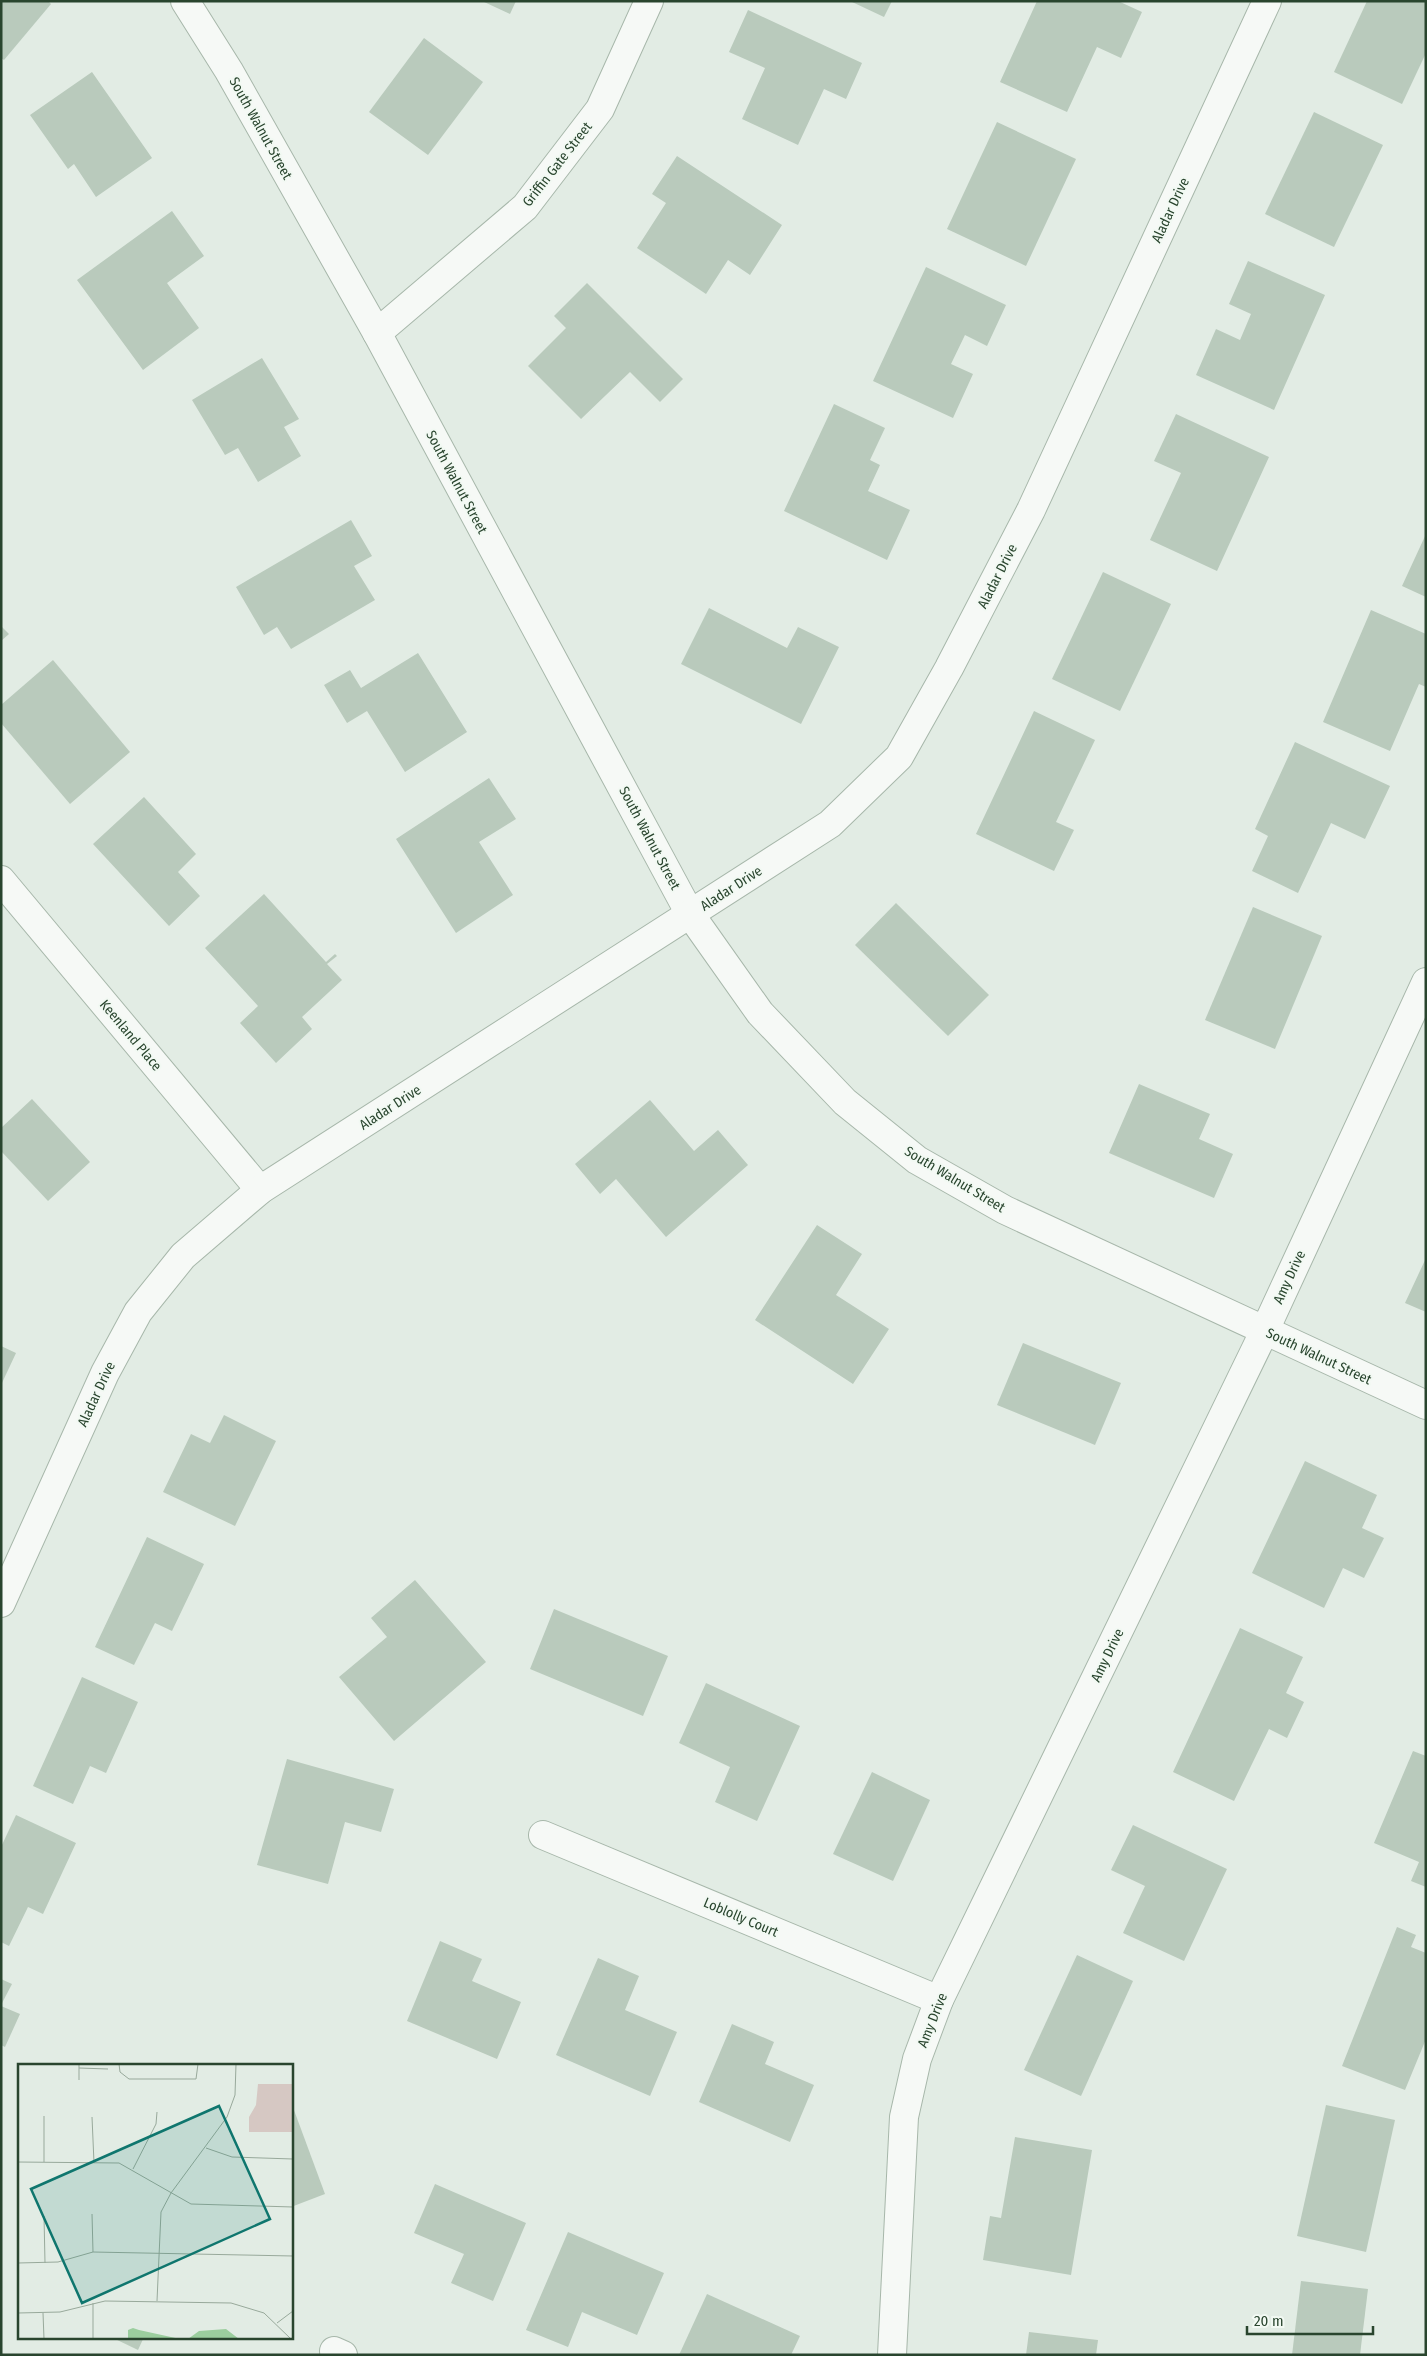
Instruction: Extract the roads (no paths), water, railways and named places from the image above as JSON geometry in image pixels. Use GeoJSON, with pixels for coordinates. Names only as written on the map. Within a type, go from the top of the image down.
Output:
{"type":"FeatureCollection","features":[{"type":"Feature","properties":{"kind":"street","name":"South Walnut Street"},"geometry":{"type":"LineString","coordinates":[[185,1],[230,71],[377,333],[690,914],[760,1013],[845,1102],[918,1160],[1005,1210],[1426,1406]]}},
{"type":"Feature","properties":{"kind":"street","name":"Griffin Gate Street"},"geometry":{"type":"LineString","coordinates":[[377,333],[525,207],[600,109],[649,1]]}},
{"type":"Feature","properties":{"kind":"street","name":"Aladar Drive"},"geometry":{"type":"LineString","coordinates":[[5,1587],[105,1373],[138,1312],[183,1256],[260,1190],[830,824],[899,757],[1031,510],[1267,1]]}},
{"type":"Feature","properties":{"kind":"street","name":"Keenland Place"},"geometry":{"type":"LineString","coordinates":[[1,880],[260,1190]]}},
{"type":"Feature","properties":{"kind":"street","name":"Amy Drive"},"geometry":{"type":"LineString","coordinates":[[892,2355],[904,2117],[917,2059],[940,2000],[1265,1330],[1426,982]]}},
{"type":"Feature","properties":{"kind":"street","name":"Loblolly Court"},"geometry":{"type":"LineString","coordinates":[[544,1835],[940,2000]]}}]}
